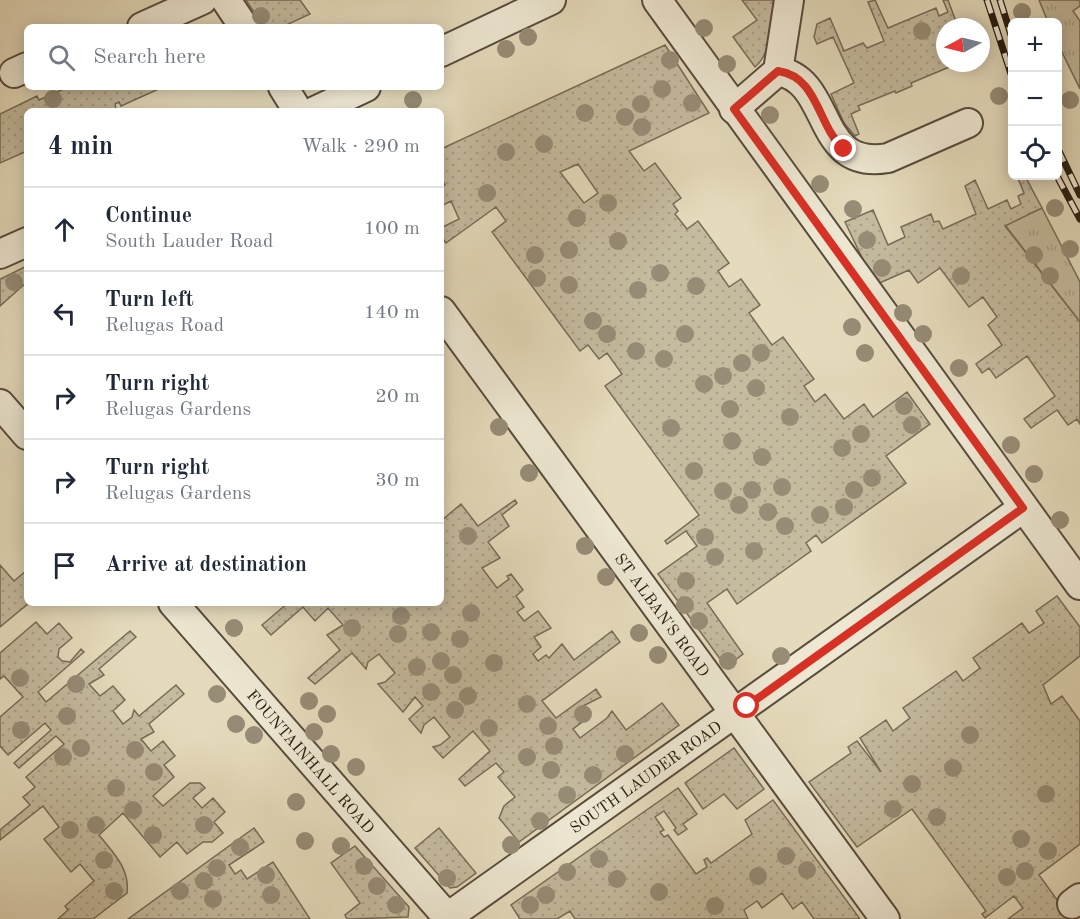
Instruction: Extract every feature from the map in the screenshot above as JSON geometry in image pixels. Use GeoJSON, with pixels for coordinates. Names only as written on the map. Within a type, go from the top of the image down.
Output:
{"type":"FeatureCollection","features":[{"type":"Feature","properties":{"kind":"street"},"geometry":{"type":"LineString","coordinates":[[149,24],[202,0]]}},
{"type":"Feature","properties":{"kind":"street"},"geometry":{"type":"LineString","coordinates":[[226,0],[242,24]]}},
{"type":"Feature","properties":{"kind":"street"},"geometry":{"type":"LineString","coordinates":[[444,51],[551,0]]}},
{"type":"Feature","properties":{"kind":"street"},"geometry":{"type":"LineString","coordinates":[[657,0],[1080,585]]}},
{"type":"Feature","properties":{"kind":"street"},"geometry":{"type":"LineString","coordinates":[[734,109],[778,71],[789,0]]}},
{"type":"Feature","properties":{"kind":"street"},"geometry":{"type":"LineString","coordinates":[[778,71],[795,76],[804,84],[832,137],[844,149],[858,156],[888,158],[968,123]]}},
{"type":"Feature","properties":{"kind":"street"},"geometry":{"type":"LineString","coordinates":[[285,90],[296,108]]}},
{"type":"Feature","properties":{"kind":"street"},"geometry":{"type":"LineString","coordinates":[[321,108],[360,90]]}},
{"type":"Feature","properties":{"kind":"street"},"geometry":{"type":"LineString","coordinates":[[0,254],[24,243]]}},
{"type":"Feature","properties":{"kind":"street","name":"ST ALBAN'S ROAD"},"geometry":{"type":"LineString","coordinates":[[444,315],[885,919]]}},
{"type":"Feature","properties":{"kind":"street"},"geometry":{"type":"LineString","coordinates":[[0,404],[24,432]]}},
{"type":"Feature","properties":{"kind":"street","name":"SOUTH LAUDER ROAD"},"geometry":{"type":"LineString","coordinates":[[447,918],[1023,508]]}},
{"type":"Feature","properties":{"kind":"street","name":"FOUNTAINHALL ROAD"},"geometry":{"type":"LineString","coordinates":[[176,606],[447,918]]}},
{"type":"Feature","properties":{"kind":"green space"},"geometry":{"type":"Polygon","coordinates":[[[246,0],[300,0],[310,14],[288,24],[262,24],[246,0]]]}},
{"type":"Feature","properties":{"kind":"green space"},"geometry":{"type":"Polygon","coordinates":[[[742,0],[773,0],[772,27],[768,45],[765,54],[755,67],[733,37],[757,20],[742,0]]]}},
{"type":"Feature","properties":{"kind":"green space"},"geometry":{"type":"Polygon","coordinates":[[[875,0],[888,28],[936,8],[939,16],[948,12],[943,0],[948,0],[955,18],[936,18],[937,72],[911,83],[912,86],[896,93],[895,91],[858,106],[860,110],[851,114],[859,134],[855,136],[844,123],[831,94],[854,83],[833,37],[817,44],[814,37],[817,24],[830,18],[844,51],[863,43],[867,48],[884,41],[868,2],[875,0]]]}},
{"type":"Feature","properties":{"kind":"green space"},"geometry":{"type":"Polygon","coordinates":[[[1039,0],[1080,0],[1080,6],[1073,11],[1080,21],[1080,89],[1062,52],[1062,18],[1046,18],[1039,0]]]}},
{"type":"Feature","properties":{"kind":"green space"},"geometry":{"type":"Polygon","coordinates":[[[665,45],[709,113],[629,151],[644,171],[655,163],[681,198],[673,204],[678,211],[675,214],[687,229],[698,221],[729,263],[718,271],[729,287],[741,279],[760,305],[749,313],[772,345],[783,337],[814,379],[804,386],[815,402],[825,394],[844,419],[864,404],[873,417],[907,392],[930,424],[886,456],[906,483],[822,543],[816,535],[806,543],[811,551],[737,604],[727,589],[707,603],[743,654],[726,667],[658,574],[697,546],[686,531],[667,544],[665,541],[699,515],[605,386],[622,374],[607,353],[599,359],[588,345],[580,351],[492,232],[506,221],[496,207],[446,243],[444,226],[459,219],[451,201],[444,204],[444,148],[665,45]],[[578,164],[560,172],[584,203],[598,193],[578,164]]]}},
{"type":"Feature","properties":{"kind":"green space"},"geometry":{"type":"Polygon","coordinates":[[[61,90],[156,90],[121,106],[119,102],[115,104],[116,108],[24,108],[24,152],[0,163],[0,114],[37,96],[39,100],[61,90]]]}},
{"type":"Feature","properties":{"kind":"green space"},"geometry":{"type":"Polygon","coordinates":[[[975,180],[988,209],[1007,200],[1011,209],[1021,204],[1018,196],[1024,193],[1019,180],[1027,180],[1042,208],[1005,226],[1080,322],[1080,424],[1077,419],[1068,425],[1057,410],[1031,428],[1024,419],[1055,396],[1027,356],[996,378],[989,368],[982,373],[976,364],[1002,345],[988,325],[997,317],[983,297],[969,307],[940,268],[918,283],[909,270],[875,285],[845,222],[873,210],[888,245],[905,237],[901,227],[931,214],[934,222],[939,221],[943,229],[976,214],[965,186],[975,180]]]}},
{"type":"Feature","properties":{"kind":"green space"},"geometry":{"type":"Polygon","coordinates":[[[1042,208],[1080,282],[1080,322],[1005,225],[1042,208]]]}},
{"type":"Feature","properties":{"kind":"green space"},"geometry":{"type":"Polygon","coordinates":[[[24,267],[24,285],[0,306],[0,279],[24,267]]]}},
{"type":"Feature","properties":{"kind":"green space"},"geometry":{"type":"Polygon","coordinates":[[[515,500],[517,503],[502,515],[509,526],[488,542],[500,558],[482,568],[497,588],[509,579],[507,576],[511,574],[523,590],[516,596],[524,607],[517,612],[524,621],[538,611],[551,628],[534,637],[541,647],[533,654],[538,661],[546,655],[549,658],[562,644],[574,660],[612,631],[620,642],[542,701],[556,718],[596,689],[601,697],[583,706],[590,716],[573,729],[580,738],[607,718],[612,711],[626,730],[662,703],[679,725],[519,842],[499,818],[504,806],[515,797],[498,777],[504,772],[496,763],[465,786],[459,779],[490,751],[473,731],[443,758],[433,747],[440,745],[450,737],[434,717],[424,725],[421,733],[409,719],[423,706],[415,697],[403,712],[378,684],[385,682],[395,673],[379,654],[368,662],[366,669],[352,653],[315,684],[308,678],[340,650],[327,635],[343,625],[328,608],[315,621],[303,607],[271,635],[262,625],[284,606],[444,606],[444,518],[461,504],[478,526],[515,500]]]}},
{"type":"Feature","properties":{"kind":"green space"},"geometry":{"type":"Polygon","coordinates":[[[0,565],[14,581],[24,573],[25,606],[0,627],[0,565]]]}},
{"type":"Feature","properties":{"kind":"green space"},"geometry":{"type":"Polygon","coordinates":[[[1057,596],[1080,627],[1080,656],[1043,685],[1051,704],[1062,696],[1080,721],[1080,844],[1039,875],[1071,919],[1008,919],[1023,908],[1014,896],[985,918],[982,914],[986,911],[912,809],[857,847],[809,782],[851,753],[848,747],[857,741],[881,772],[860,738],[886,720],[893,731],[910,718],[903,708],[956,671],[963,681],[980,668],[973,658],[1022,623],[1029,633],[1044,623],[1036,611],[1057,596]]]}},
{"type":"Feature","properties":{"kind":"green space"},"geometry":{"type":"Polygon","coordinates":[[[36,622],[47,634],[59,623],[72,638],[59,649],[58,657],[62,661],[70,662],[81,649],[84,652],[38,692],[46,702],[130,631],[136,637],[99,669],[104,675],[89,684],[100,696],[113,686],[125,700],[113,711],[123,724],[132,717],[134,710],[139,716],[176,685],[184,694],[149,724],[154,732],[141,739],[151,751],[163,741],[175,756],[164,765],[174,777],[153,796],[163,806],[190,783],[200,783],[205,788],[193,798],[202,808],[213,798],[225,812],[214,822],[223,833],[212,842],[203,842],[187,854],[177,842],[160,857],[123,813],[99,835],[123,868],[127,893],[93,919],[58,919],[68,910],[65,906],[94,881],[80,864],[71,872],[44,839],[59,827],[43,806],[0,840],[0,830],[30,805],[23,797],[35,787],[26,777],[64,744],[56,736],[19,768],[14,763],[51,730],[45,723],[8,755],[0,746],[0,717],[23,697],[4,676],[0,679],[0,653],[36,622]]]}},
{"type":"Feature","properties":{"kind":"green space"},"geometry":{"type":"Polygon","coordinates":[[[734,748],[764,789],[737,809],[724,794],[703,809],[685,783],[734,748]]]}},
{"type":"Feature","properties":{"kind":"green space"},"geometry":{"type":"Polygon","coordinates":[[[678,788],[697,814],[683,824],[687,829],[678,835],[664,811],[655,817],[664,830],[660,832],[664,837],[668,835],[696,874],[707,867],[704,860],[707,858],[711,863],[752,834],[745,820],[773,800],[860,919],[814,919],[802,902],[793,909],[782,893],[762,908],[757,901],[744,910],[748,919],[575,919],[570,911],[557,919],[520,919],[511,905],[678,788]]]}},
{"type":"Feature","properties":{"kind":"green space"},"geometry":{"type":"Polygon","coordinates":[[[254,828],[264,842],[229,865],[235,874],[241,870],[247,879],[273,862],[310,919],[128,919],[254,828]]]}},
{"type":"Feature","properties":{"kind":"green space"},"geometry":{"type":"Polygon","coordinates":[[[439,828],[476,873],[457,887],[450,888],[415,848],[439,828]]]}},
{"type":"Feature","properties":{"kind":"green space"},"geometry":{"type":"Polygon","coordinates":[[[355,846],[409,907],[408,917],[347,919],[345,915],[360,903],[331,863],[355,846]]]}},
{"type":"Feature","properties":{"kind":"railway"},"geometry":{"type":"LineString","coordinates":[[987,0],[1010,72]]}},
{"type":"Feature","properties":{"kind":"railway"},"geometry":{"type":"LineString","coordinates":[[1000,0],[1008,25]]}},
{"type":"Feature","properties":{"kind":"railway"},"geometry":{"type":"LineString","coordinates":[[1062,157],[1080,195]]}},
{"type":"Feature","properties":{"kind":"railway"},"geometry":{"type":"LineString","coordinates":[[1059,180],[1080,219]]}},
{"type":"Feature","properties":{"kind":"route"},"geometry":{"type":"LineString","coordinates":[[747,706],[1023,508],[734,109],[778,71],[785,72],[795,76],[808,88],[832,137],[844,149]]}}]}
